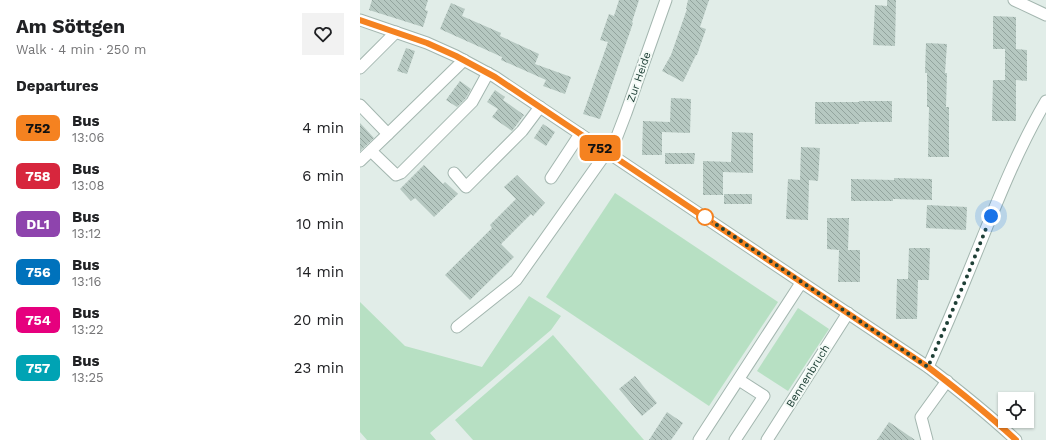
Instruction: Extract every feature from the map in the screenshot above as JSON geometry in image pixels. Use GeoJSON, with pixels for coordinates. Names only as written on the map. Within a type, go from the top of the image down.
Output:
{"type":"FeatureCollection","features":[{"type":"Feature","properties":{"kind":"street","name":"Zur Heide"},"geometry":{"type":"LineString","coordinates":[[457,327],[516,280],[616,139],[666,0]]}},
{"type":"Feature","properties":{"kind":"street"},"geometry":{"type":"LineString","coordinates":[[1014,0],[1046,15]]}},
{"type":"Feature","properties":{"kind":"street"},"geometry":{"type":"LineString","coordinates":[[360,20],[427,43],[464,60],[495,77],[928,367],[947,381],[1016,440]]}},
{"type":"Feature","properties":{"kind":"street"},"geometry":{"type":"LineString","coordinates":[[360,68],[396,32]]}},
{"type":"Feature","properties":{"kind":"street"},"geometry":{"type":"LineString","coordinates":[[360,161],[464,60]]}},
{"type":"Feature","properties":{"kind":"street"},"geometry":{"type":"LineString","coordinates":[[371,151],[396,175],[401,173],[472,102],[488,73]]}},
{"type":"Feature","properties":{"kind":"street"},"geometry":{"type":"LineString","coordinates":[[928,367],[966,279],[1003,185],[1046,101]]}},
{"type":"Feature","properties":{"kind":"street"},"geometry":{"type":"LineString","coordinates":[[360,105],[388,134]]}},
{"type":"Feature","properties":{"kind":"street"},"geometry":{"type":"LineString","coordinates":[[454,173],[466,187],[522,131],[540,107]]}},
{"type":"Feature","properties":{"kind":"street"},"geometry":{"type":"LineString","coordinates":[[551,178],[580,134]]}},
{"type":"Feature","properties":{"kind":"street"},"geometry":{"type":"LineString","coordinates":[[699,440],[801,282]]}},
{"type":"Feature","properties":{"kind":"street","name":"Bennenbruch"},"geometry":{"type":"LineString","coordinates":[[768,440],[848,313]]}},
{"type":"Feature","properties":{"kind":"street"},"geometry":{"type":"LineString","coordinates":[[735,440],[764,396],[739,380]]}},
{"type":"Feature","properties":{"kind":"street"},"geometry":{"type":"LineString","coordinates":[[927,440],[921,417],[947,381]]}},
{"type":"Feature","properties":{"kind":"green space"},"geometry":{"type":"Polygon","coordinates":[[[615,193],[778,302],[709,406],[546,297],[615,193]]]}},
{"type":"Feature","properties":{"kind":"green space"},"geometry":{"type":"Polygon","coordinates":[[[529,296],[561,316],[551,330],[430,433],[436,440],[367,440],[360,432],[360,302],[405,346],[482,367],[529,296]]]}},
{"type":"Feature","properties":{"kind":"green space"},"geometry":{"type":"Polygon","coordinates":[[[798,308],[829,329],[788,391],[757,371],[798,308]]]}},
{"type":"Feature","properties":{"kind":"green space"},"geometry":{"type":"Polygon","coordinates":[[[553,335],[644,440],[473,440],[455,420],[553,335]]]}},
{"type":"Feature","properties":{"kind":"building"},"geometry":{"type":"Polygon","coordinates":[[[372,0],[428,0],[425,10],[428,11],[423,27],[369,10],[372,0]]]}},
{"type":"Feature","properties":{"kind":"building"},"geometry":{"type":"Polygon","coordinates":[[[619,0],[639,0],[632,22],[633,23],[600,119],[583,114],[608,42],[600,40],[609,14],[614,16],[619,0]]]}},
{"type":"Feature","properties":{"kind":"building"},"geometry":{"type":"Polygon","coordinates":[[[688,0],[709,0],[700,27],[706,29],[697,55],[683,82],[662,71],[671,55],[687,9],[688,0]]]}},
{"type":"Feature","properties":{"kind":"building"},"geometry":{"type":"Polygon","coordinates":[[[887,0],[896,0],[895,46],[873,45],[875,5],[887,6],[887,0]]]}},
{"type":"Feature","properties":{"kind":"building"},"geometry":{"type":"Polygon","coordinates":[[[451,3],[465,9],[462,16],[501,33],[500,36],[539,54],[535,64],[571,77],[565,94],[543,86],[546,80],[501,60],[502,57],[440,29],[451,3]]]}},
{"type":"Feature","properties":{"kind":"building"},"geometry":{"type":"Polygon","coordinates":[[[993,16],[1016,17],[1016,49],[1027,50],[1027,81],[1016,80],[1016,121],[992,121],[993,80],[1005,80],[1005,49],[993,49],[993,16]]]}},
{"type":"Feature","properties":{"kind":"building"},"geometry":{"type":"Polygon","coordinates":[[[926,43],[947,44],[945,73],[947,73],[946,107],[949,107],[949,157],[928,157],[929,107],[927,107],[927,73],[925,73],[926,43]]]}},
{"type":"Feature","properties":{"kind":"building"},"geometry":{"type":"Polygon","coordinates":[[[406,48],[415,51],[407,74],[397,71],[406,48]]]}},
{"type":"Feature","properties":{"kind":"building"},"geometry":{"type":"Polygon","coordinates":[[[460,81],[471,89],[466,98],[457,107],[446,100],[460,81]]]}},
{"type":"Feature","properties":{"kind":"building"},"geometry":{"type":"Polygon","coordinates":[[[495,90],[505,97],[503,100],[524,115],[512,131],[492,117],[498,109],[487,102],[495,90]]]}},
{"type":"Feature","properties":{"kind":"building"},"geometry":{"type":"Polygon","coordinates":[[[671,98],[691,99],[690,133],[662,132],[662,155],[642,155],[643,121],[670,122],[671,98]]]}},
{"type":"Feature","properties":{"kind":"building"},"geometry":{"type":"Polygon","coordinates":[[[892,101],[892,122],[815,124],[815,102],[892,101]]]}},
{"type":"Feature","properties":{"kind":"building"},"geometry":{"type":"Polygon","coordinates":[[[360,123],[374,138],[360,151],[360,123]]]}},
{"type":"Feature","properties":{"kind":"building"},"geometry":{"type":"Polygon","coordinates":[[[543,124],[555,132],[546,146],[534,138],[543,124]]]}},
{"type":"Feature","properties":{"kind":"building"},"geometry":{"type":"Polygon","coordinates":[[[732,132],[753,133],[753,173],[723,172],[723,195],[703,195],[703,161],[731,162],[732,132]]]}},
{"type":"Feature","properties":{"kind":"building"},"geometry":{"type":"Polygon","coordinates":[[[801,147],[820,148],[818,181],[809,180],[808,220],[786,219],[788,179],[800,180],[801,147]]]}},
{"type":"Feature","properties":{"kind":"building"},"geometry":{"type":"Polygon","coordinates":[[[665,153],[695,153],[694,164],[665,164],[665,153]]]}},
{"type":"Feature","properties":{"kind":"building"},"geometry":{"type":"Polygon","coordinates":[[[424,165],[443,184],[445,182],[458,194],[434,217],[415,198],[411,201],[400,189],[424,165]]]}},
{"type":"Feature","properties":{"kind":"building"},"geometry":{"type":"Polygon","coordinates":[[[517,175],[545,203],[533,216],[531,214],[501,244],[514,257],[470,300],[445,275],[492,228],[490,225],[516,199],[504,187],[517,175]]]}},
{"type":"Feature","properties":{"kind":"building"},"geometry":{"type":"Polygon","coordinates":[[[894,178],[932,179],[932,200],[893,199],[893,201],[851,201],[851,179],[894,180],[894,178]]]}},
{"type":"Feature","properties":{"kind":"building"},"geometry":{"type":"Polygon","coordinates":[[[724,194],[752,194],[752,204],[724,204],[724,194]]]}},
{"type":"Feature","properties":{"kind":"building"},"geometry":{"type":"Polygon","coordinates":[[[927,205],[967,207],[966,230],[926,228],[927,205]]]}},
{"type":"Feature","properties":{"kind":"building"},"geometry":{"type":"Polygon","coordinates":[[[827,218],[849,218],[848,250],[860,250],[860,282],[838,282],[839,250],[827,249],[827,218]]]}},
{"type":"Feature","properties":{"kind":"building"},"geometry":{"type":"Polygon","coordinates":[[[909,248],[930,248],[929,280],[918,280],[917,319],[896,319],[897,279],[908,279],[909,248]]]}},
{"type":"Feature","properties":{"kind":"building"},"geometry":{"type":"Polygon","coordinates":[[[635,376],[657,403],[642,416],[619,389],[635,376]]]}},
{"type":"Feature","properties":{"kind":"building"},"geometry":{"type":"Polygon","coordinates":[[[667,412],[683,423],[671,440],[649,440],[667,412]]]}},
{"type":"Feature","properties":{"kind":"building"},"geometry":{"type":"Polygon","coordinates":[[[889,422],[915,440],[877,440],[889,422]]]}},
{"type":"Feature","properties":{"kind":"bus line","name":"752"},"geometry":{"type":"LineString","coordinates":[[360,20],[427,43],[456,56],[495,77],[928,367],[947,381],[1016,440]]}},
{"type":"Feature","properties":{"kind":"route"},"geometry":{"type":"LineString","coordinates":[[705,217],[928,367],[991,216]]}}]}
